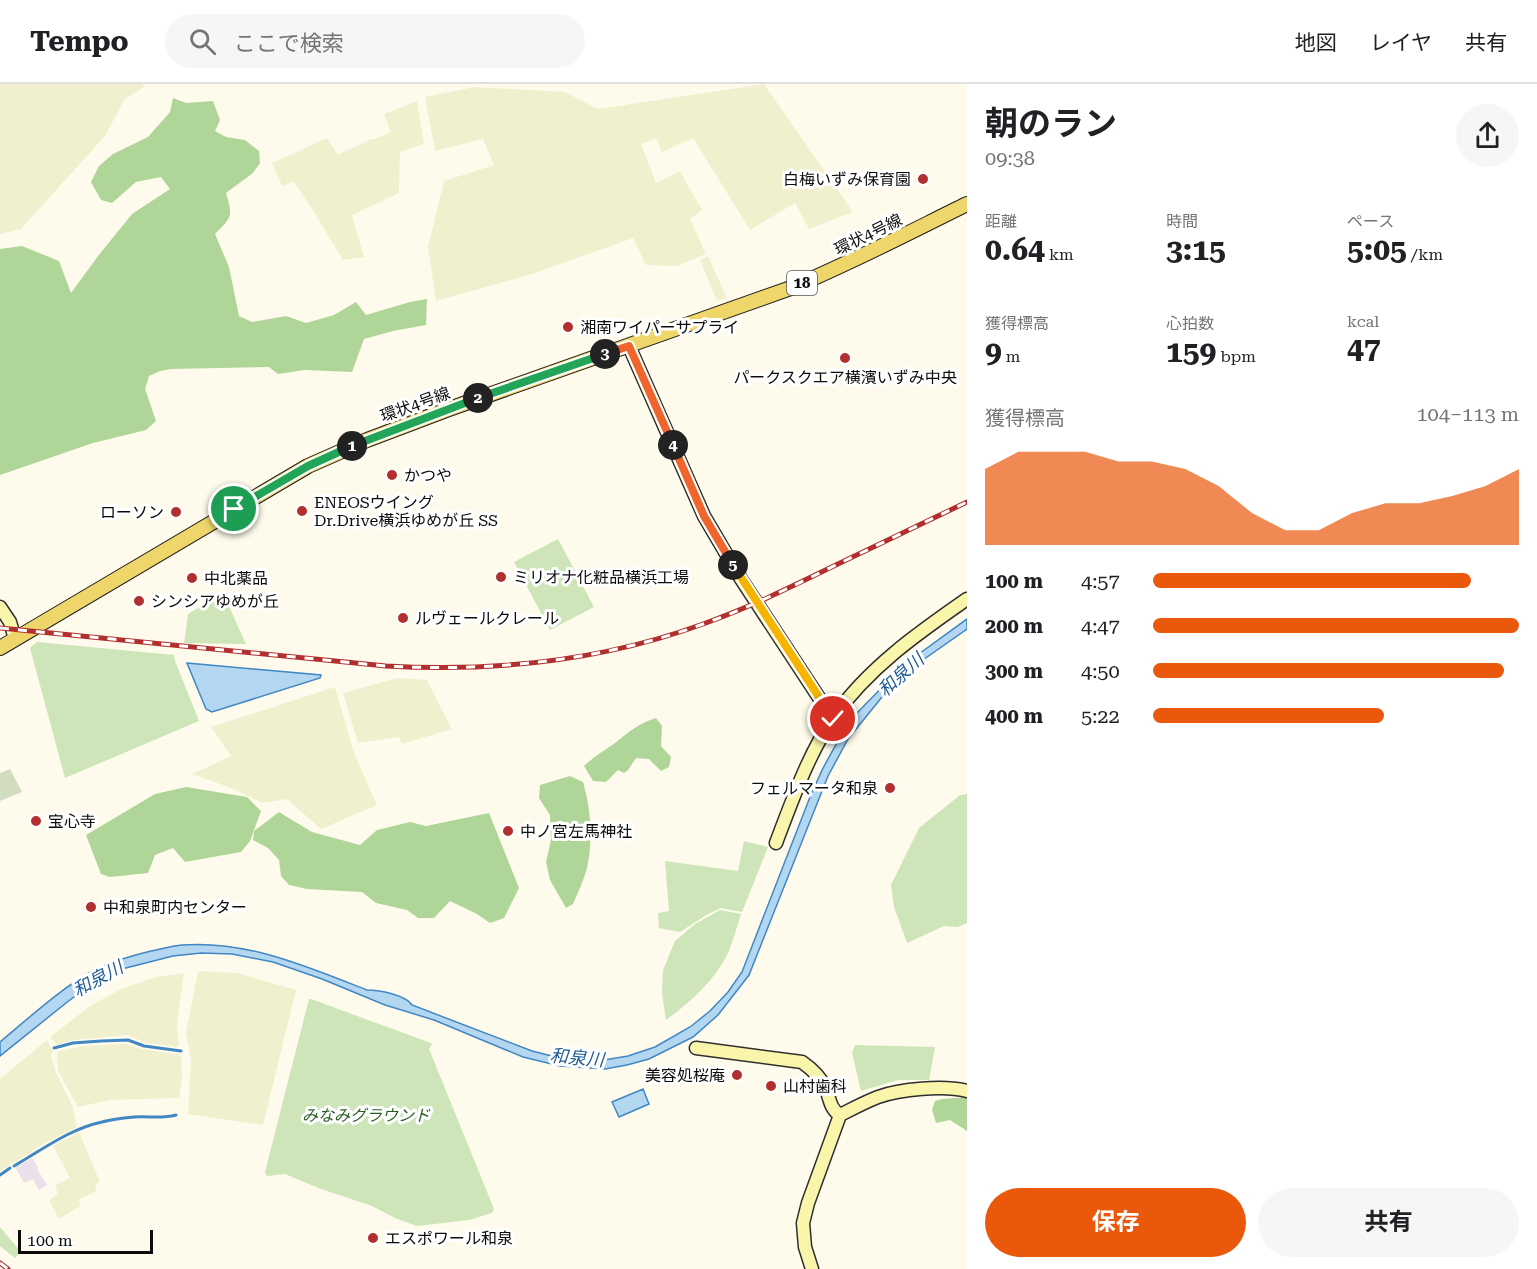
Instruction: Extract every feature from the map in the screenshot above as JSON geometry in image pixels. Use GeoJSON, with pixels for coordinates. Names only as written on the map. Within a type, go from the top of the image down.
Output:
{"type":"FeatureCollection","features":[{"type":"Feature","properties":{"kind":"main road","name":"環状4号線"},"geometry":{"type":"LineString","coordinates":[[0,648],[308,466],[449,408],[788,289],[824,274],[967,204]]}},
{"type":"Feature","properties":{"kind":"street"},"geometry":{"type":"LineString","coordinates":[[629,346],[704,516],[741,579],[833,719]]}},
{"type":"Feature","properties":{"kind":"street"},"geometry":{"type":"LineString","coordinates":[[776,843],[809,762],[833,719],[863,682],[883,662],[904,644],[967,599]]}},
{"type":"Feature","properties":{"kind":"street"},"geometry":{"type":"LineString","coordinates":[[0,607],[10,622],[15,639]]}},
{"type":"Feature","properties":{"kind":"street"},"geometry":{"type":"LineString","coordinates":[[696,1048],[802,1062],[821,1081],[832,1109],[840,1115]]}},
{"type":"Feature","properties":{"kind":"street"},"geometry":{"type":"LineString","coordinates":[[812,1269],[805,1247],[804,1223],[808,1203],[840,1115],[895,1092],[932,1089],[967,1091]]}},
{"type":"Feature","properties":{"kind":"shaded area"},"geometry":{"type":"Polygon","coordinates":[[[33,1158],[47,1185],[39,1190],[33,1179],[24,1183],[15,1167],[33,1158]]]}},
{"type":"Feature","properties":{"kind":"green space"},"geometry":{"type":"Polygon","coordinates":[[[0,84],[143,84],[144,87],[125,99],[105,136],[21,229],[0,234],[0,84]]]}},
{"type":"Feature","properties":{"kind":"green space"},"geometry":{"type":"Polygon","coordinates":[[[764,84],[853,212],[809,229],[795,203],[750,230],[693,138],[662,152],[656,138],[641,144],[656,183],[680,171],[702,210],[690,219],[706,254],[677,266],[646,265],[633,238],[532,274],[436,301],[428,247],[444,181],[494,165],[483,139],[435,151],[425,97],[474,87],[565,92],[598,109],[764,84]]]}},
{"type":"Feature","properties":{"kind":"green space"},"geometry":{"type":"Polygon","coordinates":[[[173,98],[186,103],[213,101],[220,120],[215,131],[226,137],[245,140],[259,151],[260,163],[253,173],[226,193],[230,207],[228,220],[215,234],[229,267],[239,316],[252,322],[286,316],[306,323],[334,315],[356,302],[366,315],[427,299],[426,325],[364,339],[352,372],[305,370],[278,374],[269,367],[160,371],[149,376],[145,389],[156,421],[146,430],[93,443],[0,475],[0,249],[22,246],[59,261],[71,293],[132,214],[170,189],[161,177],[136,182],[112,203],[101,200],[91,182],[99,166],[113,154],[148,137],[170,112],[173,98]]]}},
{"type":"Feature","properties":{"kind":"green space"},"geometry":{"type":"Polygon","coordinates":[[[417,101],[424,144],[400,152],[399,193],[352,215],[364,257],[343,260],[293,181],[282,186],[272,163],[327,138],[338,155],[391,132],[384,114],[417,101]]]}},
{"type":"Feature","properties":{"kind":"green space"},"geometry":{"type":"Polygon","coordinates":[[[708,256],[727,298],[717,301],[700,260],[708,256]]]}},
{"type":"Feature","properties":{"kind":"green space"},"geometry":{"type":"Polygon","coordinates":[[[558,539],[594,607],[550,630],[514,562],[558,539]]]}},
{"type":"Feature","properties":{"kind":"green space"},"geometry":{"type":"Polygon","coordinates":[[[223,593],[246,644],[184,643],[188,614],[223,593]]]}},
{"type":"Feature","properties":{"kind":"green space"},"geometry":{"type":"Polygon","coordinates":[[[37,642],[174,655],[199,721],[65,778],[30,648],[37,642]]]}},
{"type":"Feature","properties":{"kind":"green space"},"geometry":{"type":"Polygon","coordinates":[[[397,678],[427,680],[452,729],[402,744],[399,737],[358,743],[343,693],[397,678]]]}},
{"type":"Feature","properties":{"kind":"green space"},"geometry":{"type":"Polygon","coordinates":[[[335,687],[354,753],[377,805],[321,829],[287,799],[263,803],[192,774],[231,756],[211,727],[335,687]]]}},
{"type":"Feature","properties":{"kind":"green space"},"geometry":{"type":"Polygon","coordinates":[[[656,718],[662,726],[661,746],[671,757],[669,767],[661,771],[649,759],[636,758],[624,773],[618,770],[606,782],[593,781],[584,766],[634,729],[656,718]]]}},
{"type":"Feature","properties":{"kind":"green space"},"geometry":{"type":"Polygon","coordinates":[[[10,769],[22,792],[0,801],[0,773],[10,769]]]}},
{"type":"Feature","properties":{"kind":"green space"},"geometry":{"type":"Polygon","coordinates":[[[570,776],[583,782],[588,803],[590,836],[589,857],[584,877],[573,904],[566,908],[550,880],[546,862],[551,840],[550,815],[539,798],[540,785],[570,776]]]}},
{"type":"Feature","properties":{"kind":"green space"},"geometry":{"type":"Polygon","coordinates":[[[186,787],[247,797],[261,811],[250,841],[241,852],[185,862],[173,848],[155,855],[148,873],[110,877],[101,874],[86,835],[155,794],[186,787]]]}},
{"type":"Feature","properties":{"kind":"green space"},"geometry":{"type":"Polygon","coordinates":[[[967,794],[967,923],[958,927],[944,926],[907,943],[894,907],[891,885],[919,828],[960,795],[967,794]]]}},
{"type":"Feature","properties":{"kind":"green space"},"geometry":{"type":"Polygon","coordinates":[[[279,812],[312,832],[360,845],[377,830],[410,822],[426,826],[489,813],[519,888],[504,918],[490,923],[450,901],[434,918],[418,918],[407,910],[376,903],[362,892],[307,889],[289,885],[281,876],[279,860],[268,848],[253,840],[254,831],[279,812]]]}},
{"type":"Feature","properties":{"kind":"green space"},"geometry":{"type":"Polygon","coordinates":[[[744,841],[768,847],[742,912],[721,908],[680,932],[659,928],[658,913],[669,911],[665,861],[738,871],[744,841]]]}},
{"type":"Feature","properties":{"kind":"green space"},"geometry":{"type":"Polygon","coordinates":[[[720,910],[741,914],[729,951],[717,971],[702,989],[666,1020],[662,994],[663,970],[675,941],[695,924],[720,910]]]}},
{"type":"Feature","properties":{"kind":"green space"},"geometry":{"type":"Polygon","coordinates":[[[198,971],[237,973],[296,990],[263,1125],[188,1114],[191,1059],[186,1033],[198,971]]]}},
{"type":"Feature","properties":{"kind":"green space"},"geometry":{"type":"Polygon","coordinates":[[[184,973],[177,1024],[179,1047],[147,1043],[127,1035],[73,1040],[57,1045],[50,1037],[90,1006],[121,989],[155,977],[184,973]]]}},
{"type":"Feature","properties":{"kind":"green space","name":"みなみグラウンド"},"geometry":{"type":"Polygon","coordinates":[[[309,999],[432,1044],[429,1049],[494,1209],[492,1213],[469,1220],[417,1226],[372,1206],[285,1174],[267,1176],[265,1172],[309,999]]]}},
{"type":"Feature","properties":{"kind":"green space"},"geometry":{"type":"Polygon","coordinates":[[[47,1040],[53,1051],[51,1056],[56,1073],[73,1107],[77,1127],[0,1171],[0,1079],[47,1040]]]}},
{"type":"Feature","properties":{"kind":"green space"},"geometry":{"type":"Polygon","coordinates":[[[126,1044],[181,1055],[182,1076],[179,1098],[110,1100],[78,1107],[58,1071],[57,1052],[81,1046],[126,1044]]]}},
{"type":"Feature","properties":{"kind":"green space"},"geometry":{"type":"Polygon","coordinates":[[[855,1045],[935,1047],[929,1080],[898,1080],[861,1091],[852,1053],[855,1045]]]}},
{"type":"Feature","properties":{"kind":"green space"},"geometry":{"type":"Polygon","coordinates":[[[967,1097],[967,1131],[950,1120],[936,1123],[932,1110],[935,1101],[967,1097]]]}},
{"type":"Feature","properties":{"kind":"green space"},"geometry":{"type":"Polygon","coordinates":[[[79,1132],[100,1182],[95,1184],[97,1191],[79,1199],[80,1206],[59,1219],[49,1200],[58,1194],[55,1185],[70,1178],[53,1146],[79,1132]]]}},
{"type":"Feature","properties":{"kind":"green space"},"geometry":{"type":"Polygon","coordinates":[[[0,1227],[21,1252],[15,1258],[0,1246],[0,1227]]]}},
{"type":"Feature","properties":{"kind":"water","name":"和泉川"},"geometry":{"type":"Polygon","coordinates":[[[967,619],[967,629],[903,677],[882,697],[848,739],[828,776],[749,975],[718,1015],[693,1037],[649,1059],[605,1069],[560,1066],[523,1057],[434,1020],[385,1005],[273,962],[232,954],[201,953],[173,956],[118,970],[93,983],[0,1056],[0,1042],[57,995],[94,970],[115,961],[182,945],[230,947],[277,957],[367,990],[404,998],[412,1005],[532,1051],[556,1057],[604,1060],[628,1056],[655,1047],[690,1027],[710,1011],[728,992],[742,972],[810,797],[839,739],[856,714],[916,656],[967,619]]]}},
{"type":"Feature","properties":{"kind":"water"},"geometry":{"type":"Polygon","coordinates":[[[187,663],[321,675],[320,678],[212,712],[206,709],[187,663]]]}},
{"type":"Feature","properties":{"kind":"water"},"geometry":{"type":"Polygon","coordinates":[[[643,1089],[649,1104],[619,1117],[612,1102],[643,1089]]]}},
{"type":"Feature","properties":{"kind":"waterway"},"geometry":{"type":"LineString","coordinates":[[54,1048],[73,1043],[128,1040],[144,1046],[181,1051]]}},
{"type":"Feature","properties":{"kind":"waterway"},"geometry":{"type":"LineString","coordinates":[[14,1166],[56,1141],[90,1125],[122,1118],[176,1115]]}},
{"type":"Feature","properties":{"kind":"waterway"},"geometry":{"type":"LineString","coordinates":[[0,1175],[10,1168]]}},
{"type":"Feature","properties":{"kind":"railway"},"geometry":{"type":"LineString","coordinates":[[0,628],[386,666],[466,667],[546,661],[626,647],[703,624],[756,603],[967,502]]}},
{"type":"Feature","properties":{"kind":"railway"},"geometry":{"type":"LineString","coordinates":[[0,1263],[8,1269]]}},
{"type":"Feature","properties":{"kind":"place","name":"白梅いずみ保育園"},"geometry":{"type":"Point","coordinates":[923,179]}},
{"type":"Feature","properties":{"kind":"place","name":"湘南ワイパーサプライ"},"geometry":{"type":"Point","coordinates":[568,327]}},
{"type":"Feature","properties":{"kind":"place","name":"パークスクエア横濱いずみ中央"},"geometry":{"type":"Point","coordinates":[845,358]}},
{"type":"Feature","properties":{"kind":"place","name":"かつや"},"geometry":{"type":"Point","coordinates":[392,475]}},
{"type":"Feature","properties":{"kind":"place","name":"ENEOSウイング Dr.Drive横浜ゆめが丘 SS"},"geometry":{"type":"Point","coordinates":[302,511]}},
{"type":"Feature","properties":{"kind":"place","name":"ローソン"},"geometry":{"type":"Point","coordinates":[176,512]}},
{"type":"Feature","properties":{"kind":"place","name":"ミリオナ化粧品横浜工場"},"geometry":{"type":"Point","coordinates":[501,577]}},
{"type":"Feature","properties":{"kind":"place","name":"中北薬品"},"geometry":{"type":"Point","coordinates":[192,578]}},
{"type":"Feature","properties":{"kind":"place","name":"シンシアゆめが丘"},"geometry":{"type":"Point","coordinates":[139,601]}},
{"type":"Feature","properties":{"kind":"place","name":"ルヴェールクレール"},"geometry":{"type":"Point","coordinates":[403,618]}},
{"type":"Feature","properties":{"kind":"place","name":"フェルマータ和泉"},"geometry":{"type":"Point","coordinates":[890,788]}},
{"type":"Feature","properties":{"kind":"place","name":"宝心寺"},"geometry":{"type":"Point","coordinates":[36,821]}},
{"type":"Feature","properties":{"kind":"place","name":"中ノ宮左馬神社"},"geometry":{"type":"Point","coordinates":[508,831]}},
{"type":"Feature","properties":{"kind":"place","name":"中和泉町内センター"},"geometry":{"type":"Point","coordinates":[91,907]}},
{"type":"Feature","properties":{"kind":"place","name":"美容処桜庵"},"geometry":{"type":"Point","coordinates":[737,1075]}},
{"type":"Feature","properties":{"kind":"place","name":"山村歯科"},"geometry":{"type":"Point","coordinates":[771,1086]}},
{"type":"Feature","properties":{"kind":"place","name":"エスポワール和泉"},"geometry":{"type":"Point","coordinates":[373,1238]}},
{"type":"Feature","properties":{"kind":"route"},"geometry":{"type":"LineString","coordinates":[[234,509],[308,466],[367,440],[449,408],[629,346],[704,516],[741,579],[833,719]]}}]}
